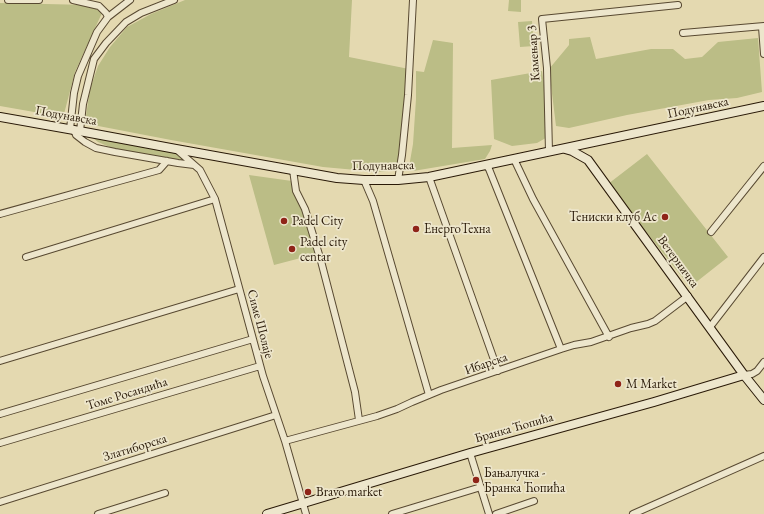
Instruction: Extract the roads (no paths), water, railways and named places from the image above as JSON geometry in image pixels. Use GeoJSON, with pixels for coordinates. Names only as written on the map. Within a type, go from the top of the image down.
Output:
{"type":"FeatureCollection","features":[{"type":"Feature","properties":{"kind":"street"},"geometry":{"type":"LineString","coordinates":[[8,0],[37,0]]}},
{"type":"Feature","properties":{"kind":"street"},"geometry":{"type":"LineString","coordinates":[[73,0],[99,6],[108,17]]}},
{"type":"Feature","properties":{"kind":"street"},"geometry":{"type":"LineString","coordinates":[[130,0],[108,17],[97,32],[78,76],[74,93],[76,135],[96,148],[178,164],[194,165]]}},
{"type":"Feature","properties":{"kind":"street"},"geometry":{"type":"LineString","coordinates":[[75,130],[94,59],[106,43],[126,22],[161,2],[174,0]]}},
{"type":"Feature","properties":{"kind":"street"},"geometry":{"type":"LineString","coordinates":[[398,180],[408,95],[413,0]]}},
{"type":"Feature","properties":{"kind":"street","name":"Камењар 3"},"geometry":{"type":"LineString","coordinates":[[549,152],[547,68],[542,18],[678,5]]}},
{"type":"Feature","properties":{"kind":"street"},"geometry":{"type":"LineString","coordinates":[[683,33],[763,26],[764,54]]}},
{"type":"Feature","properties":{"kind":"street","name":"Подунавска"},"geometry":{"type":"LineString","coordinates":[[0,117],[338,178],[398,180],[429,177],[764,106]]}},
{"type":"Feature","properties":{"kind":"street","name":"Симе Шолаје"},"geometry":{"type":"LineString","coordinates":[[176,149],[200,170],[215,199],[260,366],[285,441],[306,514]]}},
{"type":"Feature","properties":{"kind":"street","name":"Ветерничка"},"geometry":{"type":"LineString","coordinates":[[564,149],[572,151],[588,160],[744,375],[764,400]]}},
{"type":"Feature","properties":{"kind":"street"},"geometry":{"type":"LineString","coordinates":[[514,159],[533,199],[609,336]]}},
{"type":"Feature","properties":{"kind":"street"},"geometry":{"type":"LineString","coordinates":[[0,214],[159,170],[167,161]]}},
{"type":"Feature","properties":{"kind":"street"},"geometry":{"type":"LineString","coordinates":[[486,165],[489,169],[561,349]]}},
{"type":"Feature","properties":{"kind":"street"},"geometry":{"type":"LineString","coordinates":[[711,232],[764,166]]}},
{"type":"Feature","properties":{"kind":"street"},"geometry":{"type":"LineString","coordinates":[[293,170],[296,191],[305,209],[321,262],[355,392],[359,420]]}},
{"type":"Feature","properties":{"kind":"street"},"geometry":{"type":"LineString","coordinates":[[429,177],[498,371]]}},
{"type":"Feature","properties":{"kind":"street"},"geometry":{"type":"LineString","coordinates":[[364,180],[373,200],[429,395]]}},
{"type":"Feature","properties":{"kind":"street"},"geometry":{"type":"LineString","coordinates":[[26,257],[215,199]]}},
{"type":"Feature","properties":{"kind":"street"},"geometry":{"type":"LineString","coordinates":[[710,327],[764,257]]}},
{"type":"Feature","properties":{"kind":"street"},"geometry":{"type":"LineString","coordinates":[[0,361],[239,289]]}},
{"type":"Feature","properties":{"kind":"street","name":"Ибарска"},"geometry":{"type":"LineString","coordinates":[[285,441],[377,416],[429,395],[561,349],[591,342],[631,328],[648,324],[655,321],[688,296]]}},
{"type":"Feature","properties":{"kind":"street"},"geometry":{"type":"LineString","coordinates":[[0,414],[253,339]]}},
{"type":"Feature","properties":{"kind":"street","name":"Бранка Ћопића"},"geometry":{"type":"LineString","coordinates":[[267,514],[470,453],[752,374],[757,371],[764,362]]}},
{"type":"Feature","properties":{"kind":"street","name":"Томе Росандића"},"geometry":{"type":"LineString","coordinates":[[0,443],[260,366]]}},
{"type":"Feature","properties":{"kind":"street","name":"Златиборска"},"geometry":{"type":"LineString","coordinates":[[0,502],[276,416]]}},
{"type":"Feature","properties":{"kind":"street"},"geometry":{"type":"LineString","coordinates":[[470,453],[490,514]]}},
{"type":"Feature","properties":{"kind":"street"},"geometry":{"type":"LineString","coordinates":[[634,514],[764,456]]}},
{"type":"Feature","properties":{"kind":"street"},"geometry":{"type":"LineString","coordinates":[[392,514],[480,487]]}},
{"type":"Feature","properties":{"kind":"street"},"geometry":{"type":"LineString","coordinates":[[98,514],[165,493]]}},
{"type":"Feature","properties":{"kind":"street"},"geometry":{"type":"LineString","coordinates":[[496,514],[534,501]]}},
{"type":"Feature","properties":{"kind":"place","name":"Тениски клуб Ас"},"geometry":{"type":"Point","coordinates":[665,217]}},
{"type":"Feature","properties":{"kind":"place","name":"Padel City"},"geometry":{"type":"Point","coordinates":[284,221]}},
{"type":"Feature","properties":{"kind":"place","name":"ЕнергоТехна"},"geometry":{"type":"Point","coordinates":[416,229]}},
{"type":"Feature","properties":{"kind":"place","name":"Padel city centar"},"geometry":{"type":"Point","coordinates":[292,249]}},
{"type":"Feature","properties":{"kind":"place","name":"M Market"},"geometry":{"type":"Point","coordinates":[618,384]}},
{"type":"Feature","properties":{"kind":"place","name":"Бањалучка - Бранка Ћопића"},"geometry":{"type":"Point","coordinates":[476,480]}},
{"type":"Feature","properties":{"kind":"place","name":"Bravo market"},"geometry":{"type":"Point","coordinates":[308,492]}}]}
